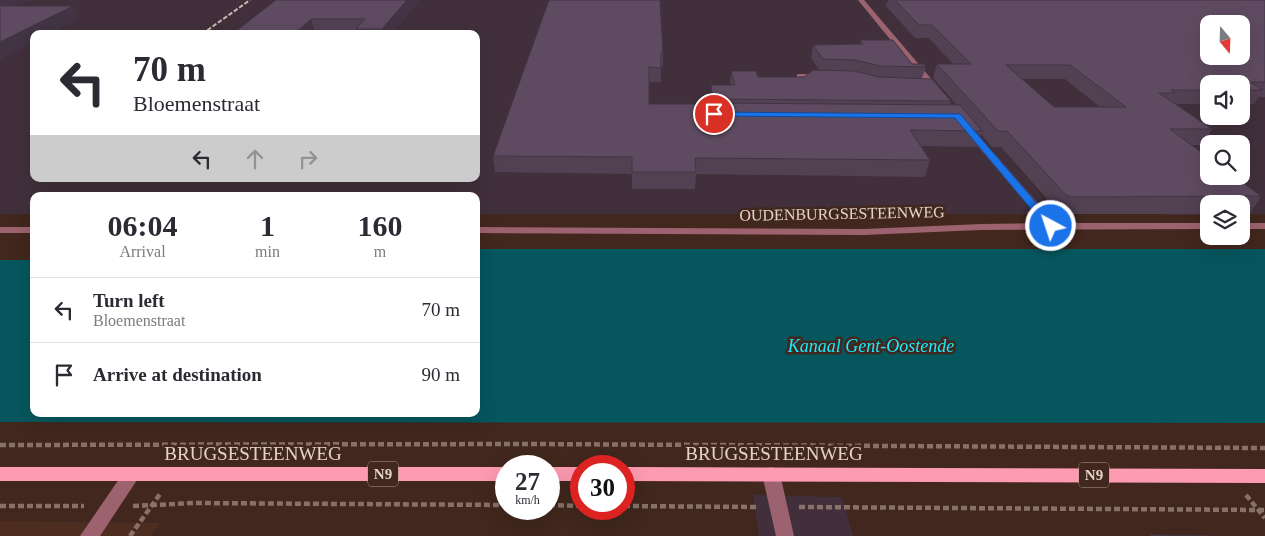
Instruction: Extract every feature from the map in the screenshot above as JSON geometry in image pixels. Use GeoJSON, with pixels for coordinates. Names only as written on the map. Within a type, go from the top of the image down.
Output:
{"type":"FeatureCollection","features":[{"type":"Feature","properties":{"kind":"main road","name":"BRUGSESTEENWEG"},"geometry":{"type":"LineString","coordinates":[[0,474],[495,474]]}},
{"type":"Feature","properties":{"kind":"main road","name":"BRUGSESTEENWEG"},"geometry":{"type":"LineString","coordinates":[[635,474],[1265,476]]}},
{"type":"Feature","properties":{"kind":"street"},"geometry":{"type":"LineString","coordinates":[[861,0],[928,85],[945,100]]}},
{"type":"Feature","properties":{"kind":"street"},"geometry":{"type":"LineString","coordinates":[[800,76],[835,76]]}},
{"type":"Feature","properties":{"kind":"street"},"geometry":{"type":"LineString","coordinates":[[964,123],[1051,226]]}},
{"type":"Feature","properties":{"kind":"street","name":"OUDENBURGSESTEENWEG"},"geometry":{"type":"LineString","coordinates":[[480,230],[864,232],[920,228],[1200,226]]}},
{"type":"Feature","properties":{"kind":"street"},"geometry":{"type":"LineString","coordinates":[[1250,226],[1265,226]]}},
{"type":"Feature","properties":{"kind":"street"},"geometry":{"type":"LineString","coordinates":[[0,230],[30,230]]}},
{"type":"Feature","properties":{"kind":"street"},"geometry":{"type":"LineString","coordinates":[[90,536],[132,474]]}},
{"type":"Feature","properties":{"kind":"street"},"geometry":{"type":"LineString","coordinates":[[772,474],[785,536]]}},
{"type":"Feature","properties":{"kind":"path"},"geometry":{"type":"LineString","coordinates":[[0,445],[547,444],[1265,448]]}},
{"type":"Feature","properties":{"kind":"path"},"geometry":{"type":"LineString","coordinates":[[130,536],[173,474]]}},
{"type":"Feature","properties":{"kind":"path"},"geometry":{"type":"LineString","coordinates":[[0,506],[151,506],[194,503],[495,505]]}},
{"type":"Feature","properties":{"kind":"path"},"geometry":{"type":"LineString","coordinates":[[635,506],[1265,510]]}},
{"type":"Feature","properties":{"kind":"shaded area"},"geometry":{"type":"Polygon","coordinates":[[[0,0],[1265,0],[1265,214],[1250,215],[1250,195],[1200,195],[1200,215],[1167,215],[1131,182],[987,131],[1058,214],[480,214],[480,192],[30,192],[30,214],[0,214],[0,0]]]}},
{"type":"Feature","properties":{"kind":"shaded area"},"geometry":{"type":"Polygon","coordinates":[[[753,495],[842,497],[853,536],[759,536],[753,495]]]}},
{"type":"Feature","properties":{"kind":"shaded area"},"geometry":{"type":"Polygon","coordinates":[[[0,521],[160,523],[151,536],[0,536],[0,521]]]}},
{"type":"Feature","properties":{"kind":"water","name":"Kanaal Gent-Oostende"},"geometry":{"type":"Polygon","coordinates":[[[480,249],[1265,249],[1265,423],[0,422],[0,260],[30,260],[30,417],[480,417],[480,249]]]}},
{"type":"Feature","properties":{"kind":"building"},"geometry":{"type":"Polygon","coordinates":[[[276,0],[407,0],[382,29],[356,29],[365,19],[311,19],[299,30],[237,30],[276,0]]]}},
{"type":"Feature","properties":{"kind":"building"},"geometry":{"type":"Polygon","coordinates":[[[549,0],[660,0],[663,52],[661,52],[661,68],[649,67],[649,104],[960,105],[982,131],[910,130],[930,160],[695,158],[696,172],[632,172],[632,157],[493,156],[549,0]]]}},
{"type":"Feature","properties":{"kind":"building"},"geometry":{"type":"Polygon","coordinates":[[[895,0],[1265,0],[1265,82],[1250,82],[1250,75],[1200,75],[1200,90],[1171,90],[1175,93],[1159,93],[1200,121],[1200,125],[1206,125],[1212,129],[1170,129],[1200,151],[1200,185],[1246,185],[1261,196],[1071,197],[1066,195],[1007,131],[998,131],[937,64],[971,64],[932,25],[919,25],[895,0]],[[1006,65],[1054,107],[1126,107],[1070,65],[1006,65]]]}},
{"type":"Feature","properties":{"kind":"building"},"geometry":{"type":"Polygon","coordinates":[[[0,6],[73,6],[0,42],[0,6]]]}},
{"type":"Feature","properties":{"kind":"building"},"geometry":{"type":"Polygon","coordinates":[[[860,40],[893,40],[912,64],[924,64],[926,67],[880,66],[855,60],[823,59],[813,45],[863,44],[860,40]]]}},
{"type":"Feature","properties":{"kind":"building"},"geometry":{"type":"Polygon","coordinates":[[[813,70],[854,71],[879,77],[932,79],[951,101],[713,99],[711,85],[735,85],[731,71],[756,71],[758,77],[804,77],[813,70]]]}},
{"type":"Feature","properties":{"kind":"building"},"geometry":{"type":"Polygon","coordinates":[[[1250,82],[1263,90],[1250,90],[1250,82]]]}},
{"type":"Feature","properties":{"kind":"building"},"geometry":{"type":"Polygon","coordinates":[[[1150,535],[1208,536],[1151,536],[1150,535]]]}},
{"type":"Feature","properties":{"kind":"railway"},"geometry":{"type":"LineString","coordinates":[[208,30],[250,0]]}},
{"type":"Feature","properties":{"kind":"route"},"geometry":{"type":"LineString","coordinates":[[714,114],[958,116],[1051,226]]}}]}
